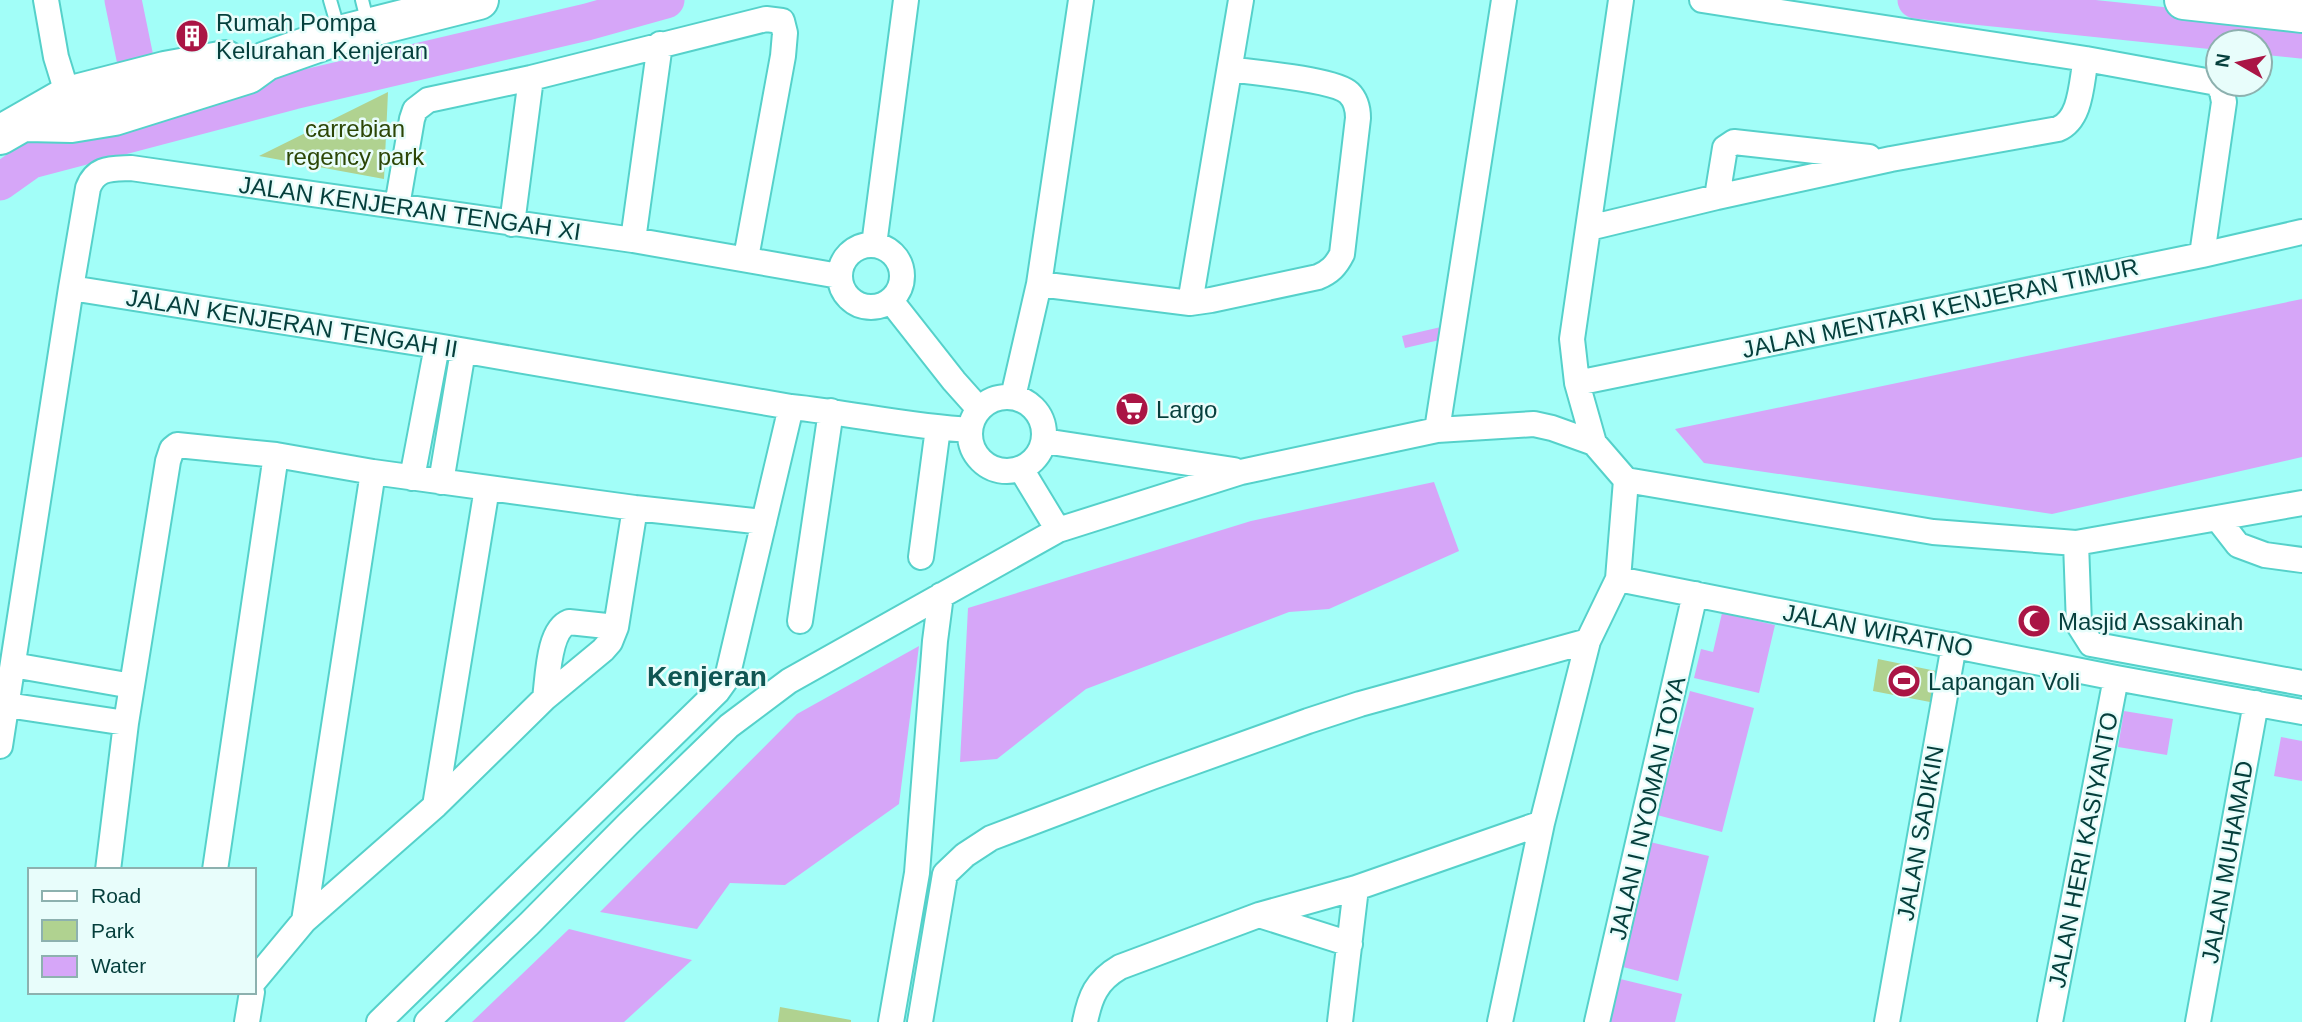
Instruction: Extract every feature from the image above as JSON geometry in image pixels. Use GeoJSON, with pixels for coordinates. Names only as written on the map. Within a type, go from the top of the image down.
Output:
{"type":"FeatureCollection","features":[{"type":"Feature","properties":{"kind":"main road"},"geometry":{"type":"LineString","coordinates":[[13,129],[71,122],[112,100],[167,85],[244,56],[266,61],[350,16],[478,0]]}},
{"type":"Feature","properties":{"kind":"main road"},"geometry":{"type":"LineString","coordinates":[[2185,0],[2295,8]]}},
{"type":"Feature","properties":{"kind":"main road"},"geometry":{"type":"LineString","coordinates":[[13,129],[68,96],[112,100]]}},
{"type":"Feature","properties":{"kind":"street"},"geometry":{"type":"LineString","coordinates":[[46,0],[56,57],[68,96]]}},
{"type":"Feature","properties":{"kind":"street"},"geometry":{"type":"LineString","coordinates":[[874,245],[906,0]]}},
{"type":"Feature","properties":{"kind":"street"},"geometry":{"type":"LineString","coordinates":[[1013,397],[1039,284],[1081,0]]}},
{"type":"Feature","properties":{"kind":"street"},"geometry":{"type":"LineString","coordinates":[[1190,303],[1241,0]]}},
{"type":"Feature","properties":{"kind":"street"},"geometry":{"type":"LineString","coordinates":[[1437,430],[1504,0]]}},
{"type":"Feature","properties":{"kind":"street"},"geometry":{"type":"LineString","coordinates":[[1621,0],[1572,339],[1577,383],[1594,443],[1626,480],[1933,532],[2076,543],[2302,503]]}},
{"type":"Feature","properties":{"kind":"street"},"geometry":{"type":"LineString","coordinates":[[1702,0],[2210,80],[2220,86],[2224,102],[2203,255]]}},
{"type":"Feature","properties":{"kind":"street"},"geometry":{"type":"LineString","coordinates":[[397,206],[412,119],[415,110],[428,100],[531,78],[766,19],[782,21],[785,33],[783,57],[746,258]]}},
{"type":"Feature","properties":{"kind":"street"},"geometry":{"type":"LineString","coordinates":[[633,240],[660,44]]}},
{"type":"Feature","properties":{"kind":"street"},"geometry":{"type":"LineString","coordinates":[[1589,228],[1891,159],[2058,129],[2066,125],[2075,114],[2086,59]]}},
{"type":"Feature","properties":{"kind":"street"},"geometry":{"type":"LineString","coordinates":[[1039,284],[1190,303],[1318,277],[1337,264],[1342,254],[1358,118],[1355,102],[1350,94],[1333,85],[1230,69]]}},
{"type":"Feature","properties":{"kind":"street"},"geometry":{"type":"LineString","coordinates":[[512,224],[531,78]]}},
{"type":"Feature","properties":{"kind":"street"},"geometry":{"type":"LineString","coordinates":[[1717,197],[1725,148],[1734,142],[1891,159]]}},
{"type":"Feature","properties":{"kind":"street","name":"JALAN KENJERAN TENGAH XI"},"geometry":{"type":"LineString","coordinates":[[71,288],[92,178],[107,170],[131,168],[633,240],[839,276]]}},
{"type":"Feature","properties":{"kind":"street","name":"JALAN MENTARI KENJERAN TIMUR"},"geometry":{"type":"LineString","coordinates":[[1577,383],[2203,255],[2302,232]]}},
{"type":"Feature","properties":{"kind":"street"},"geometry":{"type":"LineString","coordinates":[[864,245],[874,245],[893,254],[899,262],[902,283],[891,301],[882,306],[862,307],[845,295],[839,276],[846,256],[864,245]]}},
{"type":"Feature","properties":{"kind":"street"},"geometry":{"type":"LineString","coordinates":[[0,746],[71,288]]}},
{"type":"Feature","properties":{"kind":"street","name":"JALAN KENJERAN TENGAH II"},"geometry":{"type":"LineString","coordinates":[[71,288],[437,346],[792,407],[938,428],[975,419]]}},
{"type":"Feature","properties":{"kind":"street"},"geometry":{"type":"LineString","coordinates":[[891,301],[954,382],[975,419]]}},
{"type":"Feature","properties":{"kind":"street"},"geometry":{"type":"LineString","coordinates":[[412,478],[437,346]]}},
{"type":"Feature","properties":{"kind":"street"},"geometry":{"type":"LineString","coordinates":[[441,482],[463,351]]}},
{"type":"Feature","properties":{"kind":"street"},"geometry":{"type":"LineString","coordinates":[[1000,397],[1024,400],[1034,407],[1045,429],[1040,453],[1032,463],[1009,472],[984,464],[971,443],[975,419],[989,401],[1000,397]]}},
{"type":"Feature","properties":{"kind":"street"},"geometry":{"type":"LineString","coordinates":[[379,1022],[717,692],[727,678],[792,407]]}},
{"type":"Feature","properties":{"kind":"street"},"geometry":{"type":"LineString","coordinates":[[800,621],[831,411]]}},
{"type":"Feature","properties":{"kind":"street"},"geometry":{"type":"LineString","coordinates":[[427,1022],[729,726],[789,681],[1058,530],[1241,472],[1437,430],[1534,424],[1594,443]]}},
{"type":"Feature","properties":{"kind":"street"},"geometry":{"type":"LineString","coordinates":[[921,557],[938,428]]}},
{"type":"Feature","properties":{"kind":"street"},"geometry":{"type":"LineString","coordinates":[[1044,441],[1241,472]]}},
{"type":"Feature","properties":{"kind":"street"},"geometry":{"type":"LineString","coordinates":[[108,868],[126,723],[168,461],[172,449],[177,445],[276,455],[441,482],[764,522]]}},
{"type":"Feature","properties":{"kind":"street"},"geometry":{"type":"LineString","coordinates":[[215,868],[276,455]]}},
{"type":"Feature","properties":{"kind":"street"},"geometry":{"type":"LineString","coordinates":[[1021,469],[1058,530]]}},
{"type":"Feature","properties":{"kind":"street"},"geometry":{"type":"LineString","coordinates":[[304,921],[373,472]]}},
{"type":"Feature","properties":{"kind":"street"},"geometry":{"type":"LineString","coordinates":[[1500,1022],[1542,823],[1588,640],[1618,579],[1626,480]]}},
{"type":"Feature","properties":{"kind":"street"},"geometry":{"type":"LineString","coordinates":[[435,806],[487,488]]}},
{"type":"Feature","properties":{"kind":"street"},"geometry":{"type":"LineString","coordinates":[[256,979],[304,921],[435,806],[545,698],[610,642],[616,627],[635,508]]}},
{"type":"Feature","properties":{"kind":"street"},"geometry":{"type":"LineString","coordinates":[[2217,518],[2238,545],[2265,555],[2302,559]]}},
{"type":"Feature","properties":{"kind":"street"},"geometry":{"type":"LineString","coordinates":[[2076,543],[2079,625],[2091,644],[2302,683]]}},
{"type":"Feature","properties":{"kind":"street","name":"JALAN WIRATNO"},"geometry":{"type":"LineString","coordinates":[[1618,579],[2116,678],[2302,712]]}},
{"type":"Feature","properties":{"kind":"street","name":"JALAN I NYOMAN TOYA"},"geometry":{"type":"LineString","coordinates":[[1597,1022],[1695,594]]}},
{"type":"Feature","properties":{"kind":"street"},"geometry":{"type":"LineString","coordinates":[[891,1022],[917,873],[941,595]]}},
{"type":"Feature","properties":{"kind":"street"},"geometry":{"type":"LineString","coordinates":[[545,698],[553,644],[563,624],[569,622],[616,627]]}},
{"type":"Feature","properties":{"kind":"street"},"geometry":{"type":"LineString","coordinates":[[920,1022],[946,874],[965,855],[991,838],[1334,712],[1588,640]]}},
{"type":"Feature","properties":{"kind":"street","name":"JALAN SADIKIN"},"geometry":{"type":"LineString","coordinates":[[1887,1022],[1954,645]]}},
{"type":"Feature","properties":{"kind":"street"},"geometry":{"type":"LineString","coordinates":[[13,665],[132,686]]}},
{"type":"Feature","properties":{"kind":"street","name":"JALAN HERI KASIYANTO"},"geometry":{"type":"LineString","coordinates":[[2050,1022],[2116,678]]}},
{"type":"Feature","properties":{"kind":"street","name":"JALAN MUHAMAD"},"geometry":{"type":"LineString","coordinates":[[2198,1022],[2256,703]]}},
{"type":"Feature","properties":{"kind":"street"},"geometry":{"type":"LineString","coordinates":[[7,705],[126,723]]}},
{"type":"Feature","properties":{"kind":"street"},"geometry":{"type":"LineString","coordinates":[[1085,1022],[1100,981],[1111,972],[1259,915],[1356,888],[1542,823]]}},
{"type":"Feature","properties":{"kind":"street"},"geometry":{"type":"LineString","coordinates":[[917,873],[946,874]]}},
{"type":"Feature","properties":{"kind":"street"},"geometry":{"type":"LineString","coordinates":[[1340,1022],[1356,888]]}},
{"type":"Feature","properties":{"kind":"street"},"geometry":{"type":"LineString","coordinates":[[1259,915],[1350,944]]}},
{"type":"Feature","properties":{"kind":"street"},"geometry":{"type":"LineString","coordinates":[[247,1022],[252,994]]}},
{"type":"Feature","properties":{"kind":"green space","name":"carrebian regency park"},"geometry":{"type":"Polygon","coordinates":[[[388,92],[384,179],[259,156],[388,92]]]}},
{"type":"Feature","properties":{"kind":"green space","name":"Lapangan Voli"},"geometry":{"type":"Polygon","coordinates":[[[1878,659],[1936,671],[1930,702],[1873,691],[1878,659]]]}},
{"type":"Feature","properties":{"kind":"green space"},"geometry":{"type":"Polygon","coordinates":[[[780,1007],[851,1020],[851,1022],[778,1022],[780,1007]]]}},
{"type":"Feature","properties":{"kind":"water"},"geometry":{"type":"Polygon","coordinates":[[[2302,299],[2302,457],[2052,514],[1704,463],[1675,429],[2302,299]]]}},
{"type":"Feature","properties":{"kind":"water"},"geometry":{"type":"Polygon","coordinates":[[[1441,327],[1444,339],[1405,348],[1402,336],[1441,327]]]}},
{"type":"Feature","properties":{"kind":"water"},"geometry":{"type":"Polygon","coordinates":[[[1434,482],[1459,551],[1329,609],[1289,612],[1086,689],[997,759],[960,762],[968,608],[1251,521],[1434,482]]]}},
{"type":"Feature","properties":{"kind":"water"},"geometry":{"type":"Polygon","coordinates":[[[1722,613],[1775,625],[1759,693],[1694,678],[1701,649],[1713,652],[1722,613]]]}},
{"type":"Feature","properties":{"kind":"water"},"geometry":{"type":"Polygon","coordinates":[[[919,646],[899,804],[785,885],[730,883],[697,929],[600,912],[797,714],[919,646]]]}},
{"type":"Feature","properties":{"kind":"water"},"geometry":{"type":"Polygon","coordinates":[[[1690,691],[1754,708],[1722,832],[1657,815],[1690,691]]]}},
{"type":"Feature","properties":{"kind":"water"},"geometry":{"type":"Polygon","coordinates":[[[2124,711],[2173,719],[2167,755],[2118,747],[2124,711]]]}},
{"type":"Feature","properties":{"kind":"water"},"geometry":{"type":"Polygon","coordinates":[[[2281,737],[2302,741],[2302,781],[2274,776],[2281,737]]]}},
{"type":"Feature","properties":{"kind":"water"},"geometry":{"type":"Polygon","coordinates":[[[1650,842],[1709,856],[1678,981],[1619,966],[1650,842]]]}},
{"type":"Feature","properties":{"kind":"water"},"geometry":{"type":"Polygon","coordinates":[[[569,929],[692,960],[624,1022],[472,1022],[569,929]]]}},
{"type":"Feature","properties":{"kind":"water"},"geometry":{"type":"Polygon","coordinates":[[[1612,977],[1682,994],[1675,1022],[1601,1022],[1612,977]]]}},
{"type":"Feature","properties":{"kind":"waterway"},"geometry":{"type":"LineString","coordinates":[[123,0],[145,107]]}},
{"type":"Feature","properties":{"kind":"waterway"},"geometry":{"type":"LineString","coordinates":[[0,182],[31,160],[293,91],[587,22],[666,0]]}},
{"type":"Feature","properties":{"kind":"waterway"},"geometry":{"type":"LineString","coordinates":[[1916,0],[2302,40]]}},
{"type":"Feature","properties":{"kind":"place","name":"Rumah Pompa Kelurahan Kenjeran"},"geometry":{"type":"Point","coordinates":[192,36]}},
{"type":"Feature","properties":{"kind":"place","name":"Largo"},"geometry":{"type":"Point","coordinates":[1132,409]}},
{"type":"Feature","properties":{"kind":"place","name":"Masjid Assakinah"},"geometry":{"type":"Point","coordinates":[2034,621]}},
{"type":"Feature","properties":{"kind":"place","name":"Lapangan Voli"},"geometry":{"type":"Point","coordinates":[1904,681]}},
{"type":"Feature","properties":{"kind":"district","name":"Kenjeran"},"geometry":{"type":"Point","coordinates":[707,676]}}]}
